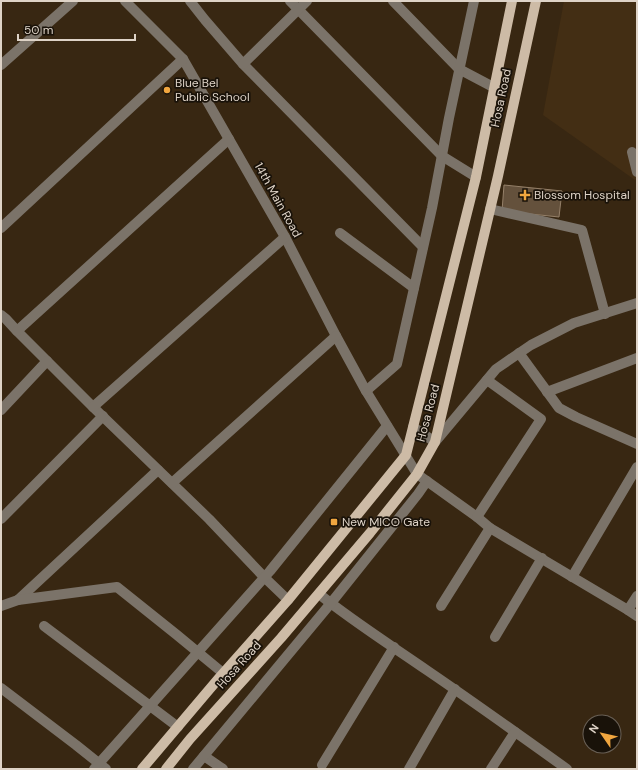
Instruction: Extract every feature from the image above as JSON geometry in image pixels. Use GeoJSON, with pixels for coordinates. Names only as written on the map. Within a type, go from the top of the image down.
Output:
{"type":"FeatureCollection","features":[{"type":"Feature","properties":{"kind":"main road","name":"Hosa Road"},"geometry":{"type":"LineString","coordinates":[[142,769],[288,600],[406,456],[476,178],[512,1]]}},
{"type":"Feature","properties":{"kind":"main road","name":"Hosa Road"},"geometry":{"type":"LineString","coordinates":[[166,769],[319,594],[382,519],[417,474],[435,442],[490,209],[536,1]]}},
{"type":"Feature","properties":{"kind":"street"},"geometry":{"type":"LineString","coordinates":[[1,65],[73,1]]}},
{"type":"Feature","properties":{"kind":"street","name":"14th Main Road"},"geometry":{"type":"LineString","coordinates":[[125,1],[183,59],[284,236],[366,391],[417,474]]}},
{"type":"Feature","properties":{"kind":"street"},"geometry":{"type":"LineString","coordinates":[[190,1],[243,64],[423,247]]}},
{"type":"Feature","properties":{"kind":"street"},"geometry":{"type":"LineString","coordinates":[[290,1],[442,156],[476,178]]}},
{"type":"Feature","properties":{"kind":"street"},"geometry":{"type":"LineString","coordinates":[[243,64],[307,1]]}},
{"type":"Feature","properties":{"kind":"street"},"geometry":{"type":"LineString","coordinates":[[393,1],[460,69],[495,88]]}},
{"type":"Feature","properties":{"kind":"street"},"geometry":{"type":"LineString","coordinates":[[366,391],[397,364],[432,208],[474,1]]}},
{"type":"Feature","properties":{"kind":"street"},"geometry":{"type":"LineString","coordinates":[[1,228],[183,59]]}},
{"type":"Feature","properties":{"kind":"street"},"geometry":{"type":"LineString","coordinates":[[17,331],[230,139]]}},
{"type":"Feature","properties":{"kind":"street"},"geometry":{"type":"LineString","coordinates":[[632,152],[637,172]]}},
{"type":"Feature","properties":{"kind":"street"},"geometry":{"type":"LineString","coordinates":[[490,209],[582,230],[605,314]]}},
{"type":"Feature","properties":{"kind":"street"},"geometry":{"type":"LineString","coordinates":[[340,233],[414,288]]}},
{"type":"Feature","properties":{"kind":"street"},"geometry":{"type":"LineString","coordinates":[[93,407],[284,236]]}},
{"type":"Feature","properties":{"kind":"street"},"geometry":{"type":"LineString","coordinates":[[413,427],[435,442],[496,369],[519,353],[531,345],[574,323],[637,304]]}},
{"type":"Feature","properties":{"kind":"street"},"geometry":{"type":"LineString","coordinates":[[3,319],[209,519],[288,600]]}},
{"type":"Feature","properties":{"kind":"street"},"geometry":{"type":"LineString","coordinates":[[172,483],[336,336]]}},
{"type":"Feature","properties":{"kind":"street"},"geometry":{"type":"LineString","coordinates":[[519,353],[559,408],[637,444]]}},
{"type":"Feature","properties":{"kind":"street"},"geometry":{"type":"LineString","coordinates":[[547,392],[637,358]]}},
{"type":"Feature","properties":{"kind":"street"},"geometry":{"type":"LineString","coordinates":[[1,410],[47,361]]}},
{"type":"Feature","properties":{"kind":"street"},"geometry":{"type":"LineString","coordinates":[[476,517],[541,419],[487,380]]}},
{"type":"Feature","properties":{"kind":"street"},"geometry":{"type":"LineString","coordinates":[[1,518],[103,416]]}},
{"type":"Feature","properties":{"kind":"street"},"geometry":{"type":"LineString","coordinates":[[1,688],[100,767],[150,706],[270,571],[388,426]]}},
{"type":"Feature","properties":{"kind":"street"},"geometry":{"type":"LineString","coordinates":[[572,577],[637,467]]}},
{"type":"Feature","properties":{"kind":"street"},"geometry":{"type":"LineString","coordinates":[[18,600],[158,470]]}},
{"type":"Feature","properties":{"kind":"street"},"geometry":{"type":"LineString","coordinates":[[417,474],[490,528],[637,616]]}},
{"type":"Feature","properties":{"kind":"street"},"geometry":{"type":"LineString","coordinates":[[193,769],[331,603],[427,481]]}},
{"type":"Feature","properties":{"kind":"street"},"geometry":{"type":"LineString","coordinates":[[441,606],[490,528]]}},
{"type":"Feature","properties":{"kind":"street"},"geometry":{"type":"LineString","coordinates":[[495,637],[542,558]]}},
{"type":"Feature","properties":{"kind":"street"},"geometry":{"type":"LineString","coordinates":[[1,606],[18,600],[117,587],[223,674]]}},
{"type":"Feature","properties":{"kind":"street"},"geometry":{"type":"LineString","coordinates":[[319,594],[567,769]]}},
{"type":"Feature","properties":{"kind":"street"},"geometry":{"type":"LineString","coordinates":[[628,610],[637,596]]}},
{"type":"Feature","properties":{"kind":"street"},"geometry":{"type":"LineString","coordinates":[[44,626],[178,727]]}},
{"type":"Feature","properties":{"kind":"street"},"geometry":{"type":"LineString","coordinates":[[322,765],[394,648]]}},
{"type":"Feature","properties":{"kind":"street"},"geometry":{"type":"LineString","coordinates":[[409,769],[455,689]]}},
{"type":"Feature","properties":{"kind":"street"},"geometry":{"type":"LineString","coordinates":[[491,769],[515,732]]}},
{"type":"Feature","properties":{"kind":"street"},"geometry":{"type":"LineString","coordinates":[[204,756],[223,769]]}},
{"type":"Feature","properties":{"kind":"shaded area"},"geometry":{"type":"Polygon","coordinates":[[[564,1],[637,1],[637,178],[635,180],[543,115],[564,1]]]}},
{"type":"Feature","properties":{"kind":"building"},"geometry":{"type":"Polygon","coordinates":[[[504,185],[562,191],[559,217],[502,211],[504,185]]]}},
{"type":"Feature","properties":{"kind":"place","name":"Blue Bel Public School"},"geometry":{"type":"Point","coordinates":[167,90]}},
{"type":"Feature","properties":{"kind":"place","name":"Blossom Hospital"},"geometry":{"type":"Point","coordinates":[525,195]}},
{"type":"Feature","properties":{"kind":"place","name":"New MICO Gate"},"geometry":{"type":"Point","coordinates":[334,522]}}]}
